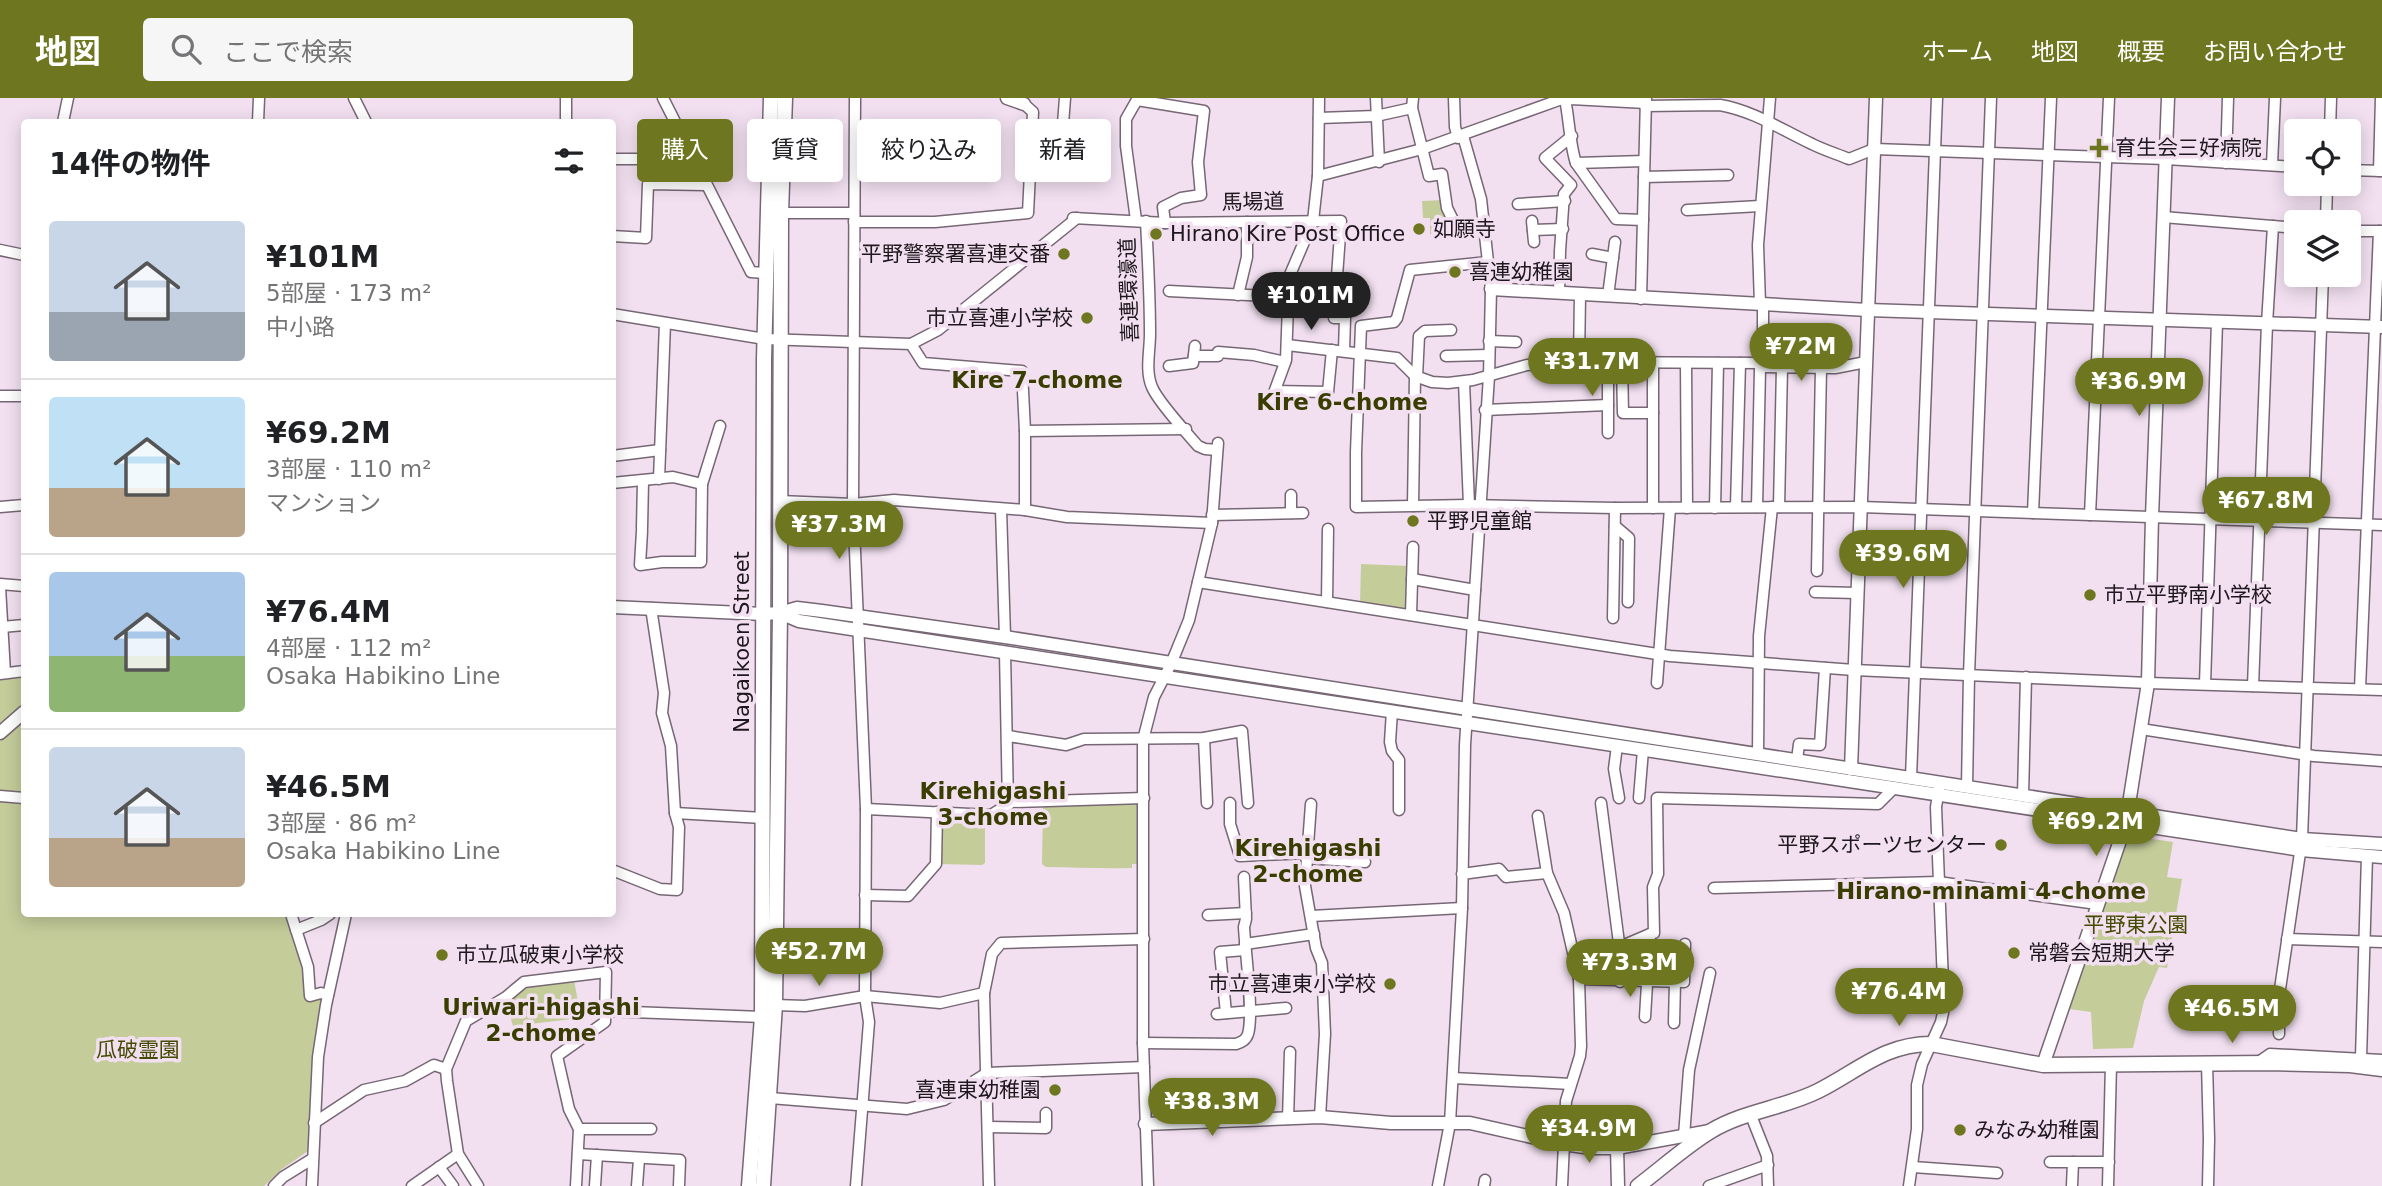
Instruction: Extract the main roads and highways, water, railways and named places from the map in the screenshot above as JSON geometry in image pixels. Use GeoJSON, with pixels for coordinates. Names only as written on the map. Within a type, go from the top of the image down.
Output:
{"type":"FeatureCollection","features":[{"type":"Feature","properties":{"kind":"main road","name":"Nagaikoen Street"},"geometry":{"type":"LineString","coordinates":[[763,1186],[775,1005],[780,613],[779,502],[772,340],[765,273],[771,98]]}},
{"type":"Feature","properties":{"kind":"main road","name":"Nagaikoen Street"},"geometry":{"type":"LineString","coordinates":[[749,1186],[762,1017],[763,614],[772,340],[781,213],[785,98]]}},
{"type":"Feature","properties":{"kind":"main road"},"geometry":{"type":"LineString","coordinates":[[1638,1186],[1712,1130],[1750,1113],[1815,1093],[1892,1049],[1912,1044],[1931,1044],[2043,1065],[2257,1063],[2350,1065],[2382,1069]]}},
{"type":"Feature","properties":{"kind":"place","name":"育生会三好病院"},"geometry":{"type":"Point","coordinates":[2099,148]}},
{"type":"Feature","properties":{"kind":"place","name":"如願寺"},"geometry":{"type":"Point","coordinates":[1419,229]}},
{"type":"Feature","properties":{"kind":"place","name":"Hirano Kire Post Office"},"geometry":{"type":"Point","coordinates":[1156,234]}},
{"type":"Feature","properties":{"kind":"place","name":"平野警察署喜連交番"},"geometry":{"type":"Point","coordinates":[1064,254]}},
{"type":"Feature","properties":{"kind":"place","name":"喜連幼稚園"},"geometry":{"type":"Point","coordinates":[1455,272]}},
{"type":"Feature","properties":{"kind":"place","name":"市立喜連小学校"},"geometry":{"type":"Point","coordinates":[1087,318]}},
{"type":"Feature","properties":{"kind":"place","name":"平野児童館"},"geometry":{"type":"Point","coordinates":[1413,521]}},
{"type":"Feature","properties":{"kind":"place","name":"市立平野南小学校"},"geometry":{"type":"Point","coordinates":[2090,595]}},
{"type":"Feature","properties":{"kind":"place","name":"平野スポーツセンター"},"geometry":{"type":"Point","coordinates":[2001,845]}},
{"type":"Feature","properties":{"kind":"place","name":"常磐会短期大学"},"geometry":{"type":"Point","coordinates":[2014,953]}},
{"type":"Feature","properties":{"kind":"place","name":"市立瓜破東小学校"},"geometry":{"type":"Point","coordinates":[442,955]}},
{"type":"Feature","properties":{"kind":"place","name":"市立喜連東小学校"},"geometry":{"type":"Point","coordinates":[1390,984]}},
{"type":"Feature","properties":{"kind":"place","name":"喜連東幼稚園"},"geometry":{"type":"Point","coordinates":[1055,1090]}},
{"type":"Feature","properties":{"kind":"place","name":"みなみ幼稚園"},"geometry":{"type":"Point","coordinates":[1960,1130]}},
{"type":"Feature","properties":{"kind":"district","name":"Kire 7-chome"},"geometry":{"type":"Point","coordinates":[1037,380]}},
{"type":"Feature","properties":{"kind":"district","name":"Kire 6-chome"},"geometry":{"type":"Point","coordinates":[1342,402]}},
{"type":"Feature","properties":{"kind":"district","name":"Kirehigashi 3-chome"},"geometry":{"type":"Point","coordinates":[993,804]}},
{"type":"Feature","properties":{"kind":"district","name":"Kirehigashi 2-chome"},"geometry":{"type":"Point","coordinates":[1308,861]}},
{"type":"Feature","properties":{"kind":"district","name":"Hirano-minami 4-chome"},"geometry":{"type":"Point","coordinates":[1991,891]}},
{"type":"Feature","properties":{"kind":"district","name":"Uriwari-higashi 2-chome"},"geometry":{"type":"Point","coordinates":[541,1020]}},
{"type":"Feature","properties":{"kind":"park label","name":"平野東公園"},"geometry":{"type":"Point","coordinates":[2136,925]}},
{"type":"Feature","properties":{"kind":"park label","name":"瓜破霊園"},"geometry":{"type":"Point","coordinates":[138,1050]}}]}
